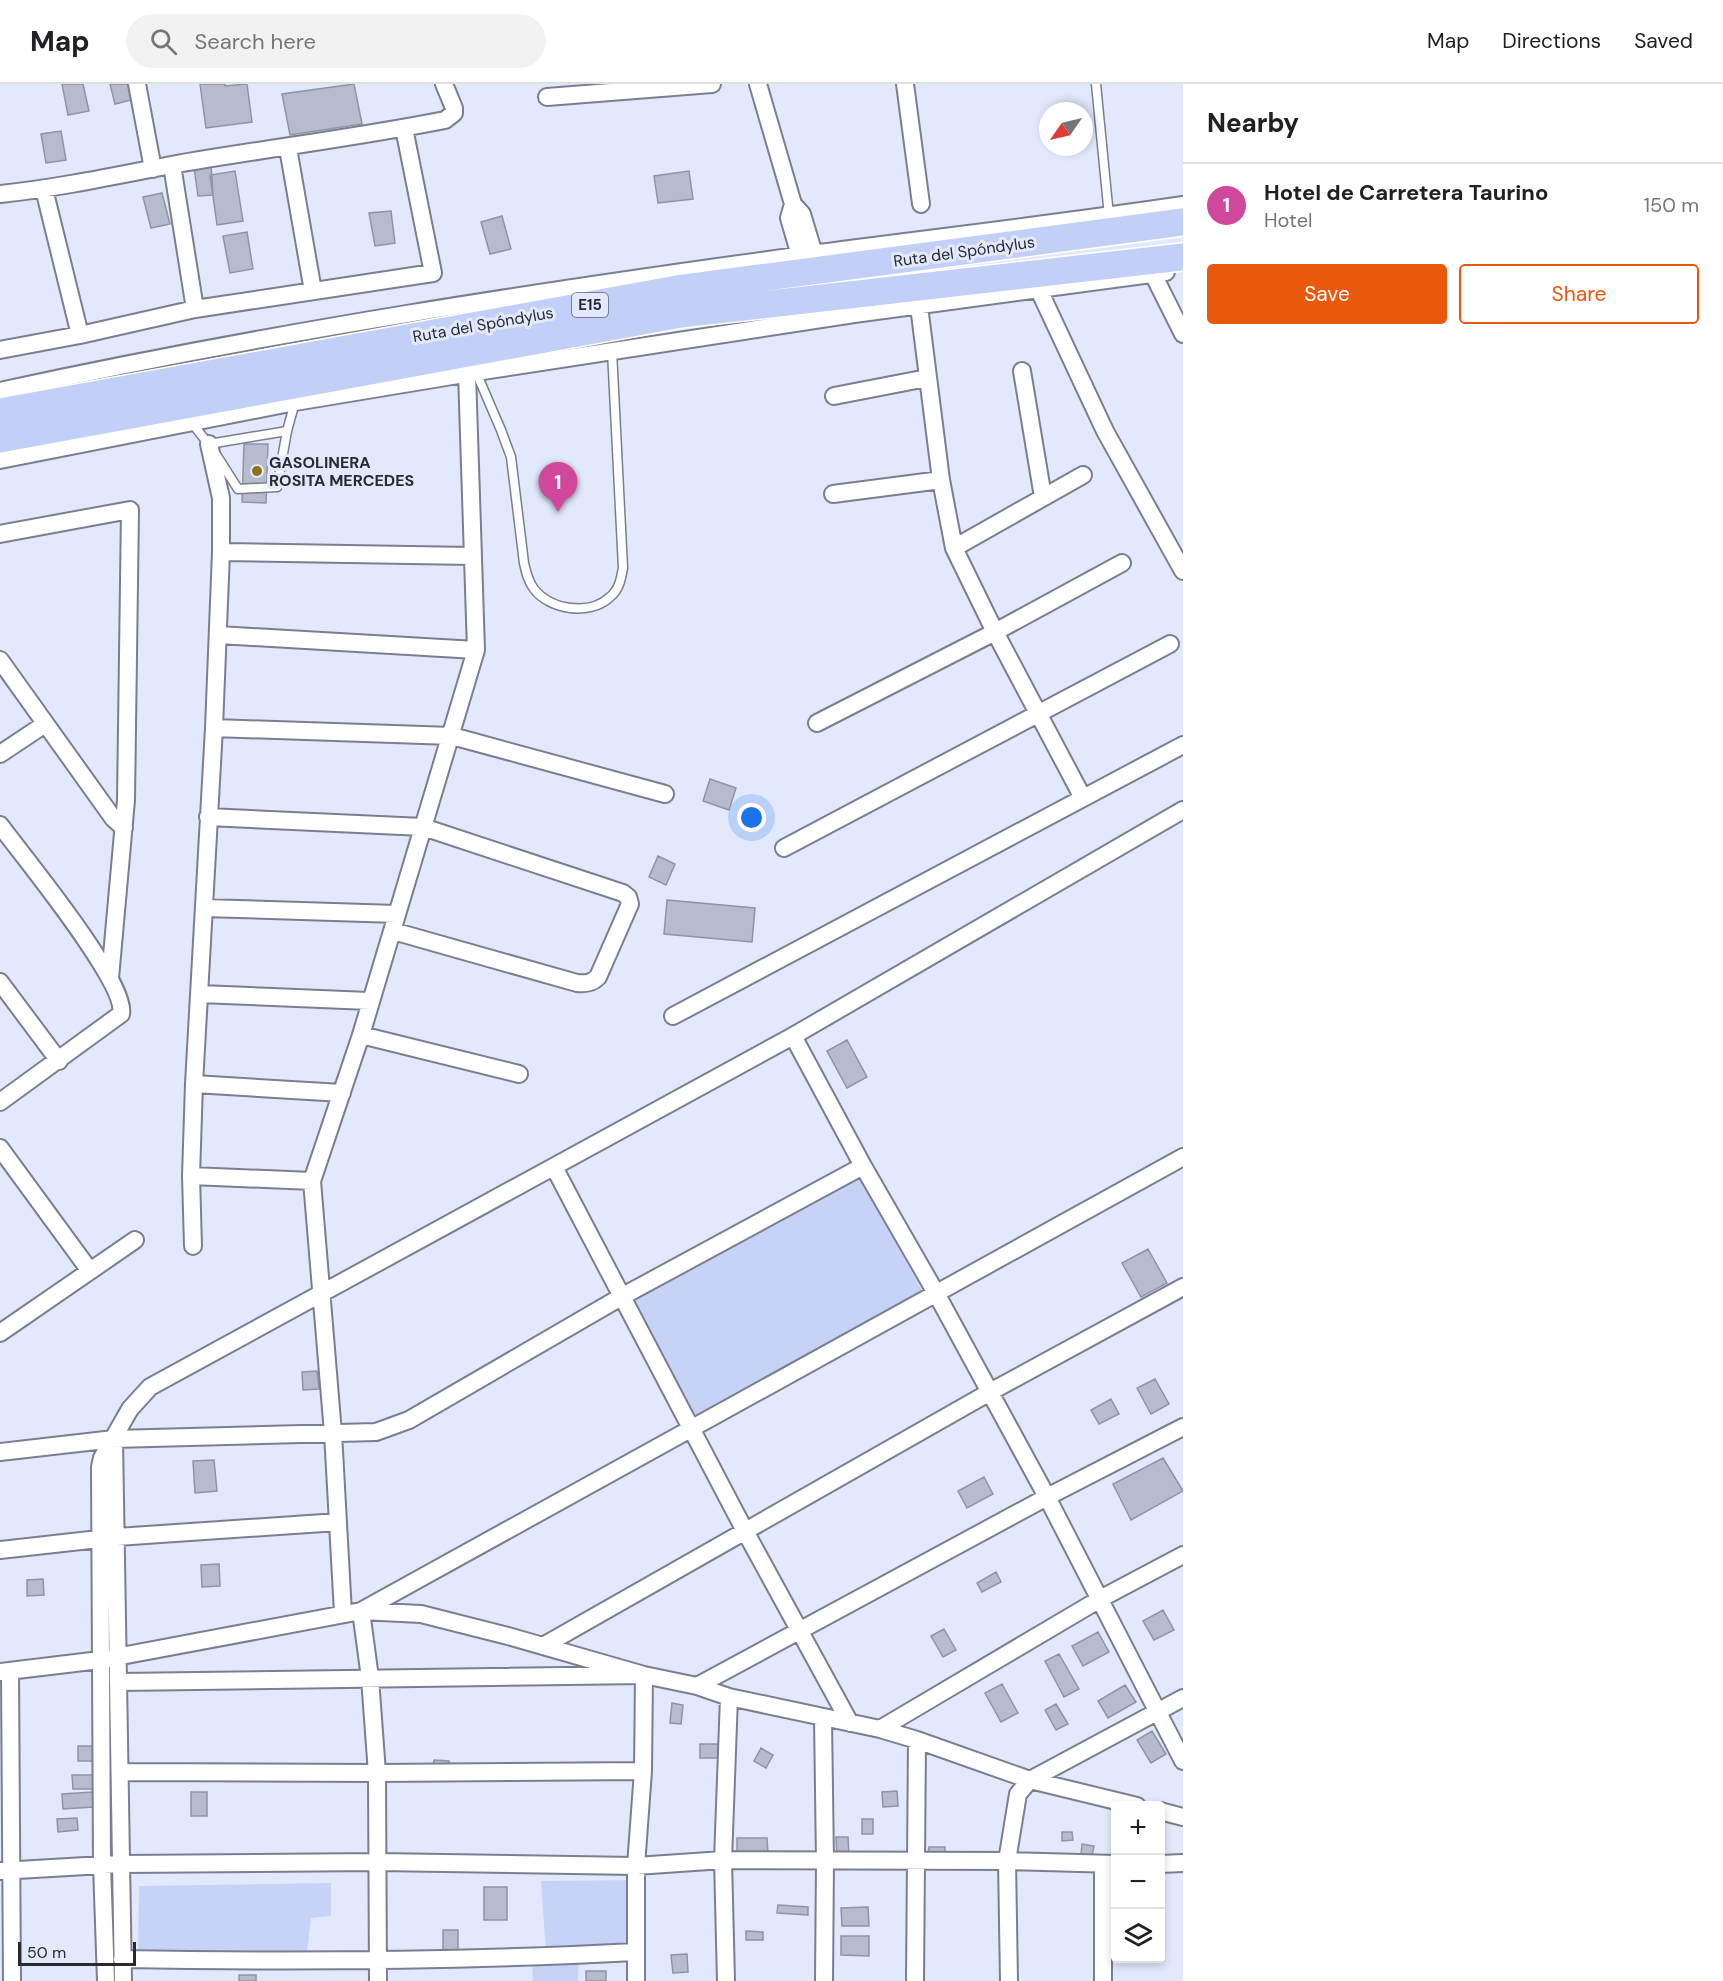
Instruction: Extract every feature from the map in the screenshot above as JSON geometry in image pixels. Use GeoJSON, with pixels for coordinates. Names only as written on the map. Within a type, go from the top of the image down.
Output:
{"type":"FeatureCollection","features":[{"type":"Feature","properties":{"kind":"highway","name":"Ruta del Spóndylus"},"geometry":{"type":"LineString","coordinates":[[0,412],[292,382],[677,289],[807,261],[1183,222]]}},
{"type":"Feature","properties":{"kind":"highway","name":"Ruta del Spóndylus"},"geometry":{"type":"LineString","coordinates":[[0,439],[292,382],[681,314],[811,310],[1183,257]]}},
{"type":"Feature","properties":{"kind":"street"},"geometry":{"type":"LineString","coordinates":[[137,84],[153,169]]}},
{"type":"Feature","properties":{"kind":"street"},"geometry":{"type":"LineString","coordinates":[[0,194],[44,189],[171,165],[288,148],[445,120],[454,113],[454,108],[444,84]]}},
{"type":"Feature","properties":{"kind":"street"},"geometry":{"type":"LineString","coordinates":[[547,97],[712,84]]}},
{"type":"Feature","properties":{"kind":"street"},"geometry":{"type":"LineString","coordinates":[[758,84],[793,204],[789,218],[807,261],[811,310]]}},
{"type":"Feature","properties":{"kind":"street"},"geometry":{"type":"LineString","coordinates":[[905,84],[921,204]]}},
{"type":"Feature","properties":{"kind":"street"},"geometry":{"type":"LineString","coordinates":[[0,350],[195,309],[433,273],[404,128]]}},
{"type":"Feature","properties":{"kind":"street"},"geometry":{"type":"LineString","coordinates":[[288,148],[313,291]]}},
{"type":"Feature","properties":{"kind":"street"},"geometry":{"type":"LineString","coordinates":[[171,165],[195,309]]}},
{"type":"Feature","properties":{"kind":"street"},"geometry":{"type":"LineString","coordinates":[[44,189],[80,335]]}},
{"type":"Feature","properties":{"kind":"street"},"geometry":{"type":"LineString","coordinates":[[0,392],[116,366],[522,296],[807,261],[1183,205]]}},
{"type":"Feature","properties":{"kind":"street"},"geometry":{"type":"LineString","coordinates":[[0,460],[192,422],[292,382],[471,373],[612,351],[811,310],[919,306],[1183,269]]}},
{"type":"Feature","properties":{"kind":"street"},"geometry":{"type":"LineString","coordinates":[[1153,274],[1183,334]]}},
{"type":"Feature","properties":{"kind":"street"},"geometry":{"type":"LineString","coordinates":[[1039,290],[1105,431],[1183,572]]}},
{"type":"Feature","properties":{"kind":"street"},"geometry":{"type":"LineString","coordinates":[[919,306],[941,480],[954,548],[995,632],[1083,798]]}},
{"type":"Feature","properties":{"kind":"street"},"geometry":{"type":"LineString","coordinates":[[1022,371],[1043,497]]}},
{"type":"Feature","properties":{"kind":"street"},"geometry":{"type":"LineString","coordinates":[[343,1613],[333,1433],[312,1181],[361,1035],[369,1001],[393,931],[476,650],[472,556],[471,373]]}},
{"type":"Feature","properties":{"kind":"street"},"geometry":{"type":"LineString","coordinates":[[834,396],[927,378]]}},
{"type":"Feature","properties":{"kind":"street"},"geometry":{"type":"LineString","coordinates":[[193,1246],[191,1176],[194,1084],[219,634],[221,498],[209,444]]}},
{"type":"Feature","properties":{"kind":"street"},"geometry":{"type":"LineString","coordinates":[[954,548],[1083,475]]}},
{"type":"Feature","properties":{"kind":"street"},"geometry":{"type":"LineString","coordinates":[[832,494],[941,480]]}},
{"type":"Feature","properties":{"kind":"street"},"geometry":{"type":"LineString","coordinates":[[0,534],[130,510],[126,800],[110,978]]}},
{"type":"Feature","properties":{"kind":"street"},"geometry":{"type":"LineString","coordinates":[[220,552],[472,556]]}},
{"type":"Feature","properties":{"kind":"street"},"geometry":{"type":"LineString","coordinates":[[817,723],[995,632],[1122,563]]}},
{"type":"Feature","properties":{"kind":"street"},"geometry":{"type":"LineString","coordinates":[[219,634],[476,650]]}},
{"type":"Feature","properties":{"kind":"street"},"geometry":{"type":"LineString","coordinates":[[784,848],[1170,644]]}},
{"type":"Feature","properties":{"kind":"street"},"geometry":{"type":"LineString","coordinates":[[0,660],[113,819],[124,828]]}},
{"type":"Feature","properties":{"kind":"street"},"geometry":{"type":"LineString","coordinates":[[0,754],[45,724]]}},
{"type":"Feature","properties":{"kind":"street"},"geometry":{"type":"LineString","coordinates":[[214,728],[452,736],[665,794]]}},
{"type":"Feature","properties":{"kind":"street"},"geometry":{"type":"LineString","coordinates":[[673,1016],[1183,745]]}},
{"type":"Feature","properties":{"kind":"street"},"geometry":{"type":"LineString","coordinates":[[106,1981],[102,1865],[100,1467],[102,1458],[130,1409],[150,1387],[794,1036],[1183,810]]}},
{"type":"Feature","properties":{"kind":"street"},"geometry":{"type":"LineString","coordinates":[[208,817],[423,827],[623,893],[628,897],[630,904],[629,911],[598,977],[593,982],[585,984],[393,931]]}},
{"type":"Feature","properties":{"kind":"street"},"geometry":{"type":"LineString","coordinates":[[0,825],[78,928],[110,978],[122,1002],[121,1014],[0,1102]]}},
{"type":"Feature","properties":{"kind":"street"},"geometry":{"type":"LineString","coordinates":[[204,908],[397,914]]}},
{"type":"Feature","properties":{"kind":"street"},"geometry":{"type":"LineString","coordinates":[[0,982],[59,1061]]}},
{"type":"Feature","properties":{"kind":"street"},"geometry":{"type":"LineString","coordinates":[[200,994],[369,1001]]}},
{"type":"Feature","properties":{"kind":"street"},"geometry":{"type":"LineString","coordinates":[[361,1035],[519,1074]]}},
{"type":"Feature","properties":{"kind":"street"},"geometry":{"type":"LineString","coordinates":[[794,1036],[863,1166],[936,1293],[1047,1497],[1183,1761]]}},
{"type":"Feature","properties":{"kind":"street"},"geometry":{"type":"LineString","coordinates":[[194,1084],[342,1093]]}},
{"type":"Feature","properties":{"kind":"street"},"geometry":{"type":"LineString","coordinates":[[0,1148],[90,1271]]}},
{"type":"Feature","properties":{"kind":"street"},"geometry":{"type":"LineString","coordinates":[[361,1611],[1182,1159]]}},
{"type":"Feature","properties":{"kind":"street"},"geometry":{"type":"LineString","coordinates":[[0,1452],[114,1439],[376,1432],[409,1420],[621,1297],[863,1166]]}},
{"type":"Feature","properties":{"kind":"street"},"geometry":{"type":"LineString","coordinates":[[554,1167],[690,1428],[850,1723]]}},
{"type":"Feature","properties":{"kind":"street"},"geometry":{"type":"LineString","coordinates":[[191,1176],[312,1181]]}},
{"type":"Feature","properties":{"kind":"street"},"geometry":{"type":"LineString","coordinates":[[1,1330],[135,1240]]}},
{"type":"Feature","properties":{"kind":"street"},"geometry":{"type":"LineString","coordinates":[[543,1646],[990,1392],[1183,1287]]}},
{"type":"Feature","properties":{"kind":"street"},"geometry":{"type":"LineString","coordinates":[[697,1686],[1047,1497],[1183,1427]]}},
{"type":"Feature","properties":{"kind":"street"},"geometry":{"type":"LineString","coordinates":[[114,1439],[123,1981]]}},
{"type":"Feature","properties":{"kind":"street"},"geometry":{"type":"LineString","coordinates":[[0,1550],[117,1537],[338,1522]]}},
{"type":"Feature","properties":{"kind":"street"},"geometry":{"type":"LineString","coordinates":[[880,1729],[1100,1599],[1183,1555]]}},
{"type":"Feature","properties":{"kind":"street"},"geometry":{"type":"LineString","coordinates":[[361,1611],[370,1678],[377,1773],[378,1981]]}},
{"type":"Feature","properties":{"kind":"street"},"geometry":{"type":"LineString","coordinates":[[12,1981],[5,1871],[5,1672],[118,1657],[343,1613],[361,1611],[421,1614],[644,1675],[697,1686],[729,1697],[880,1729],[1030,1780],[1116,1801]]}},
{"type":"Feature","properties":{"kind":"street"},"geometry":{"type":"LineString","coordinates":[[119,1682],[644,1675]]}},
{"type":"Feature","properties":{"kind":"street"},"geometry":{"type":"LineString","coordinates":[[636,1981],[636,1866],[643,1771],[644,1675]]}},
{"type":"Feature","properties":{"kind":"street"},"geometry":{"type":"LineString","coordinates":[[726,1981],[723,1860],[729,1697]]}},
{"type":"Feature","properties":{"kind":"street"},"geometry":{"type":"LineString","coordinates":[[1009,1981],[1007,1861],[1018,1794],[1030,1780],[1183,1698]]}},
{"type":"Feature","properties":{"kind":"street"},"geometry":{"type":"LineString","coordinates":[[823,1718],[824,1981]]}},
{"type":"Feature","properties":{"kind":"street"},"geometry":{"type":"LineString","coordinates":[[915,1981],[917,1740]]}},
{"type":"Feature","properties":{"kind":"street"},"geometry":{"type":"LineString","coordinates":[[121,1772],[643,1771]]}},
{"type":"Feature","properties":{"kind":"street"},"geometry":{"type":"LineString","coordinates":[[1165,1812],[1183,1817]]}},
{"type":"Feature","properties":{"kind":"street"},"geometry":{"type":"LineString","coordinates":[[5,1871],[120,1864],[378,1862],[636,1866],[723,1860],[1007,1861],[1109,1864],[1103,1981]]}},
{"type":"Feature","properties":{"kind":"street"},"geometry":{"type":"LineString","coordinates":[[1165,1864],[1183,1863]]}},
{"type":"Feature","properties":{"kind":"street"},"geometry":{"type":"LineString","coordinates":[[122,1959],[221,1961],[516,1958],[636,1952]]}},
{"type":"Feature","properties":{"kind":"lane"},"geometry":{"type":"LineString","coordinates":[[1096,84],[1109,216]]}},
{"type":"Feature","properties":{"kind":"lane"},"geometry":{"type":"LineString","coordinates":[[471,373],[501,430],[510,457],[528,579],[535,590],[550,602],[578,609],[595,606],[610,598],[621,583],[612,351]]}},
{"type":"Feature","properties":{"kind":"lane"},"geometry":{"type":"LineString","coordinates":[[192,422],[238,489],[276,487],[287,431],[292,382]]}},
{"type":"Feature","properties":{"kind":"lane"},"geometry":{"type":"LineString","coordinates":[[209,444],[287,431]]}},
{"type":"Feature","properties":{"kind":"shaded area"},"geometry":{"type":"Polygon","coordinates":[[[859,1177],[925,1296],[750,1391],[691,1418],[630,1300],[859,1177]]]}},
{"type":"Feature","properties":{"kind":"shaded area"},"geometry":{"type":"Polygon","coordinates":[[[637,1880],[634,1950],[546,1952],[541,1881],[637,1880]]]}},
{"type":"Feature","properties":{"kind":"shaded area"},"geometry":{"type":"Polygon","coordinates":[[[331,1883],[331,1916],[311,1918],[307,1952],[138,1954],[139,1886],[331,1883]]]}},
{"type":"Feature","properties":{"kind":"shaded area"},"geometry":{"type":"Polygon","coordinates":[[[532,1960],[579,1962],[578,1981],[533,1981],[532,1960]]]}},
{"type":"Feature","properties":{"kind":"building"},"geometry":{"type":"Polygon","coordinates":[[[62,84],[83,84],[89,111],[68,115],[62,84]]]}},
{"type":"Feature","properties":{"kind":"building"},"geometry":{"type":"Polygon","coordinates":[[[110,84],[132,84],[135,99],[115,104],[110,84]]]}},
{"type":"Feature","properties":{"kind":"building"},"geometry":{"type":"Polygon","coordinates":[[[200,84],[225,84],[225,86],[247,84],[252,122],[206,128],[200,84]]]}},
{"type":"Feature","properties":{"kind":"building"},"geometry":{"type":"Polygon","coordinates":[[[354,84],[362,124],[290,135],[282,94],[354,84]]]}},
{"type":"Feature","properties":{"kind":"building"},"geometry":{"type":"Polygon","coordinates":[[[61,131],[66,160],[46,163],[41,134],[61,131]]]}},
{"type":"Feature","properties":{"kind":"building"},"geometry":{"type":"Polygon","coordinates":[[[211,165],[213,195],[198,196],[194,167],[211,165]]]}},
{"type":"Feature","properties":{"kind":"building"},"geometry":{"type":"Polygon","coordinates":[[[235,171],[243,221],[217,225],[210,175],[235,171]]]}},
{"type":"Feature","properties":{"kind":"building"},"geometry":{"type":"Polygon","coordinates":[[[689,171],[693,199],[658,203],[654,176],[689,171]]]}},
{"type":"Feature","properties":{"kind":"building"},"geometry":{"type":"Polygon","coordinates":[[[162,193],[170,224],[151,228],[143,197],[162,193]]]}},
{"type":"Feature","properties":{"kind":"building"},"geometry":{"type":"Polygon","coordinates":[[[391,211],[395,243],[375,246],[369,213],[391,211]]]}},
{"type":"Feature","properties":{"kind":"building"},"geometry":{"type":"Polygon","coordinates":[[[502,216],[511,249],[490,254],[481,222],[502,216]]]}},
{"type":"Feature","properties":{"kind":"building"},"geometry":{"type":"Polygon","coordinates":[[[247,232],[253,269],[230,273],[223,236],[247,232]]]}},
{"type":"Feature","properties":{"kind":"building"},"geometry":{"type":"Polygon","coordinates":[[[244,444],[268,444],[266,503],[242,502],[244,444]]]}},
{"type":"Feature","properties":{"kind":"building"},"geometry":{"type":"Polygon","coordinates":[[[710,779],[736,788],[729,810],[703,801],[710,779]]]}},
{"type":"Feature","properties":{"kind":"building"},"geometry":{"type":"Polygon","coordinates":[[[658,856],[675,864],[666,885],[649,877],[658,856]]]}},
{"type":"Feature","properties":{"kind":"building"},"geometry":{"type":"Polygon","coordinates":[[[667,900],[755,908],[752,942],[664,934],[667,900]]]}},
{"type":"Feature","properties":{"kind":"building"},"geometry":{"type":"Polygon","coordinates":[[[847,1040],[867,1077],[847,1088],[827,1051],[847,1040]]]}},
{"type":"Feature","properties":{"kind":"building"},"geometry":{"type":"Polygon","coordinates":[[[1148,1249],[1167,1283],[1141,1297],[1122,1263],[1148,1249]]]}},
{"type":"Feature","properties":{"kind":"building"},"geometry":{"type":"Polygon","coordinates":[[[317,1371],[319,1389],[303,1390],[302,1372],[317,1371]]]}},
{"type":"Feature","properties":{"kind":"building"},"geometry":{"type":"Polygon","coordinates":[[[1155,1379],[1169,1404],[1151,1414],[1137,1388],[1155,1379]]]}},
{"type":"Feature","properties":{"kind":"building"},"geometry":{"type":"Polygon","coordinates":[[[1111,1399],[1119,1414],[1099,1424],[1091,1410],[1111,1399]]]}},
{"type":"Feature","properties":{"kind":"building"},"geometry":{"type":"Polygon","coordinates":[[[1163,1458],[1183,1491],[1131,1520],[1113,1484],[1163,1458]]]}},
{"type":"Feature","properties":{"kind":"building"},"geometry":{"type":"Polygon","coordinates":[[[214,1460],[217,1491],[195,1493],[193,1461],[214,1460]]]}},
{"type":"Feature","properties":{"kind":"building"},"geometry":{"type":"Polygon","coordinates":[[[984,1477],[993,1494],[967,1508],[958,1491],[984,1477]]]}},
{"type":"Feature","properties":{"kind":"building"},"geometry":{"type":"Polygon","coordinates":[[[219,1564],[220,1586],[202,1587],[201,1565],[219,1564]]]}},
{"type":"Feature","properties":{"kind":"building"},"geometry":{"type":"Polygon","coordinates":[[[996,1572],[1001,1582],[982,1592],[977,1583],[996,1572]]]}},
{"type":"Feature","properties":{"kind":"building"},"geometry":{"type":"Polygon","coordinates":[[[43,1579],[44,1595],[27,1596],[27,1580],[43,1579]]]}},
{"type":"Feature","properties":{"kind":"building"},"geometry":{"type":"Polygon","coordinates":[[[1163,1610],[1174,1630],[1154,1640],[1143,1621],[1163,1610]]]}},
{"type":"Feature","properties":{"kind":"building"},"geometry":{"type":"Polygon","coordinates":[[[944,1629],[956,1650],[943,1657],[931,1636],[944,1629]]]}},
{"type":"Feature","properties":{"kind":"building"},"geometry":{"type":"Polygon","coordinates":[[[1098,1632],[1109,1652],[1083,1666],[1072,1646],[1098,1632]]]}},
{"type":"Feature","properties":{"kind":"building"},"geometry":{"type":"Polygon","coordinates":[[[1059,1654],[1079,1689],[1064,1697],[1045,1661],[1059,1654]]]}},
{"type":"Feature","properties":{"kind":"building"},"geometry":{"type":"Polygon","coordinates":[[[1002,1684],[1018,1713],[1001,1722],[985,1693],[1002,1684]]]}},
{"type":"Feature","properties":{"kind":"building"},"geometry":{"type":"Polygon","coordinates":[[[1125,1685],[1136,1702],[1108,1718],[1098,1701],[1125,1685]]]}},
{"type":"Feature","properties":{"kind":"building"},"geometry":{"type":"Polygon","coordinates":[[[672,1703],[683,1705],[681,1724],[670,1723],[672,1703]]]}},
{"type":"Feature","properties":{"kind":"building"},"geometry":{"type":"Polygon","coordinates":[[[1056,1704],[1068,1724],[1056,1730],[1045,1710],[1056,1704]]]}},
{"type":"Feature","properties":{"kind":"building"},"geometry":{"type":"Polygon","coordinates":[[[1152,1731],[1166,1754],[1151,1763],[1137,1740],[1152,1731]]]}},
{"type":"Feature","properties":{"kind":"building"},"geometry":{"type":"Polygon","coordinates":[[[700,1744],[718,1744],[718,1758],[700,1758],[700,1744]]]}},
{"type":"Feature","properties":{"kind":"building"},"geometry":{"type":"Polygon","coordinates":[[[78,1746],[95,1746],[95,1761],[78,1761],[78,1746]]]}},
{"type":"Feature","properties":{"kind":"building"},"geometry":{"type":"Polygon","coordinates":[[[761,1748],[773,1755],[766,1768],[754,1761],[761,1748]]]}},
{"type":"Feature","properties":{"kind":"building"},"geometry":{"type":"Polygon","coordinates":[[[434,1760],[449,1761],[449,1770],[433,1769],[434,1760]]]}},
{"type":"Feature","properties":{"kind":"building"},"geometry":{"type":"Polygon","coordinates":[[[72,1775],[94,1775],[94,1789],[73,1789],[72,1775]]]}},
{"type":"Feature","properties":{"kind":"building"},"geometry":{"type":"Polygon","coordinates":[[[897,1791],[898,1806],[883,1807],[882,1792],[897,1791]]]}},
{"type":"Feature","properties":{"kind":"building"},"geometry":{"type":"Polygon","coordinates":[[[93,1792],[94,1807],[63,1809],[62,1794],[93,1792]]]}},
{"type":"Feature","properties":{"kind":"building"},"geometry":{"type":"Polygon","coordinates":[[[191,1792],[207,1792],[207,1816],[191,1816],[191,1792]]]}},
{"type":"Feature","properties":{"kind":"building"},"geometry":{"type":"Polygon","coordinates":[[[77,1818],[78,1830],[58,1832],[57,1819],[77,1818]]]}},
{"type":"Feature","properties":{"kind":"building"},"geometry":{"type":"Polygon","coordinates":[[[862,1819],[873,1819],[873,1834],[862,1834],[862,1819]]]}},
{"type":"Feature","properties":{"kind":"building"},"geometry":{"type":"Polygon","coordinates":[[[1062,1832],[1072,1832],[1073,1840],[1062,1841],[1062,1832]]]}},
{"type":"Feature","properties":{"kind":"building"},"geometry":{"type":"Polygon","coordinates":[[[836,1837],[848,1837],[849,1856],[837,1856],[836,1837]]]}},
{"type":"Feature","properties":{"kind":"building"},"geometry":{"type":"Polygon","coordinates":[[[737,1838],[767,1838],[768,1855],[737,1856],[737,1838]]]}},
{"type":"Feature","properties":{"kind":"building"},"geometry":{"type":"Polygon","coordinates":[[[1082,1844],[1094,1846],[1092,1856],[1081,1854],[1082,1844]]]}},
{"type":"Feature","properties":{"kind":"building"},"geometry":{"type":"Polygon","coordinates":[[[929,1847],[945,1847],[945,1857],[928,1856],[929,1847]]]}},
{"type":"Feature","properties":{"kind":"building"},"geometry":{"type":"Polygon","coordinates":[[[484,1887],[507,1887],[507,1920],[484,1920],[484,1887]]]}},
{"type":"Feature","properties":{"kind":"building"},"geometry":{"type":"Polygon","coordinates":[[[778,1905],[808,1907],[808,1915],[777,1913],[778,1905]]]}},
{"type":"Feature","properties":{"kind":"building"},"geometry":{"type":"Polygon","coordinates":[[[868,1907],[869,1926],[842,1926],[841,1908],[868,1907]]]}},
{"type":"Feature","properties":{"kind":"building"},"geometry":{"type":"Polygon","coordinates":[[[443,1930],[458,1930],[458,1951],[443,1951],[443,1930]]]}},
{"type":"Feature","properties":{"kind":"building"},"geometry":{"type":"Polygon","coordinates":[[[746,1931],[763,1932],[763,1940],[746,1940],[746,1931]]]}},
{"type":"Feature","properties":{"kind":"building"},"geometry":{"type":"Polygon","coordinates":[[[841,1936],[869,1936],[869,1956],[841,1955],[841,1936]]]}},
{"type":"Feature","properties":{"kind":"building"},"geometry":{"type":"Polygon","coordinates":[[[687,1954],[688,1972],[673,1973],[671,1955],[687,1954]]]}},
{"type":"Feature","properties":{"kind":"building"},"geometry":{"type":"Polygon","coordinates":[[[586,1971],[606,1971],[606,1981],[586,1981],[586,1971]]]}},
{"type":"Feature","properties":{"kind":"building"},"geometry":{"type":"Polygon","coordinates":[[[239,1975],[256,1975],[256,1981],[239,1981],[239,1975]]]}},
{"type":"Feature","properties":{"kind":"place","name":"GASOLINERA ROSITA MERCEDES"},"geometry":{"type":"Point","coordinates":[257,471]}},
{"type":"Feature","properties":{"kind":"place","name":"Hotel de Carretera Taurino"},"geometry":{"type":"Point","coordinates":[558,512]}}]}
